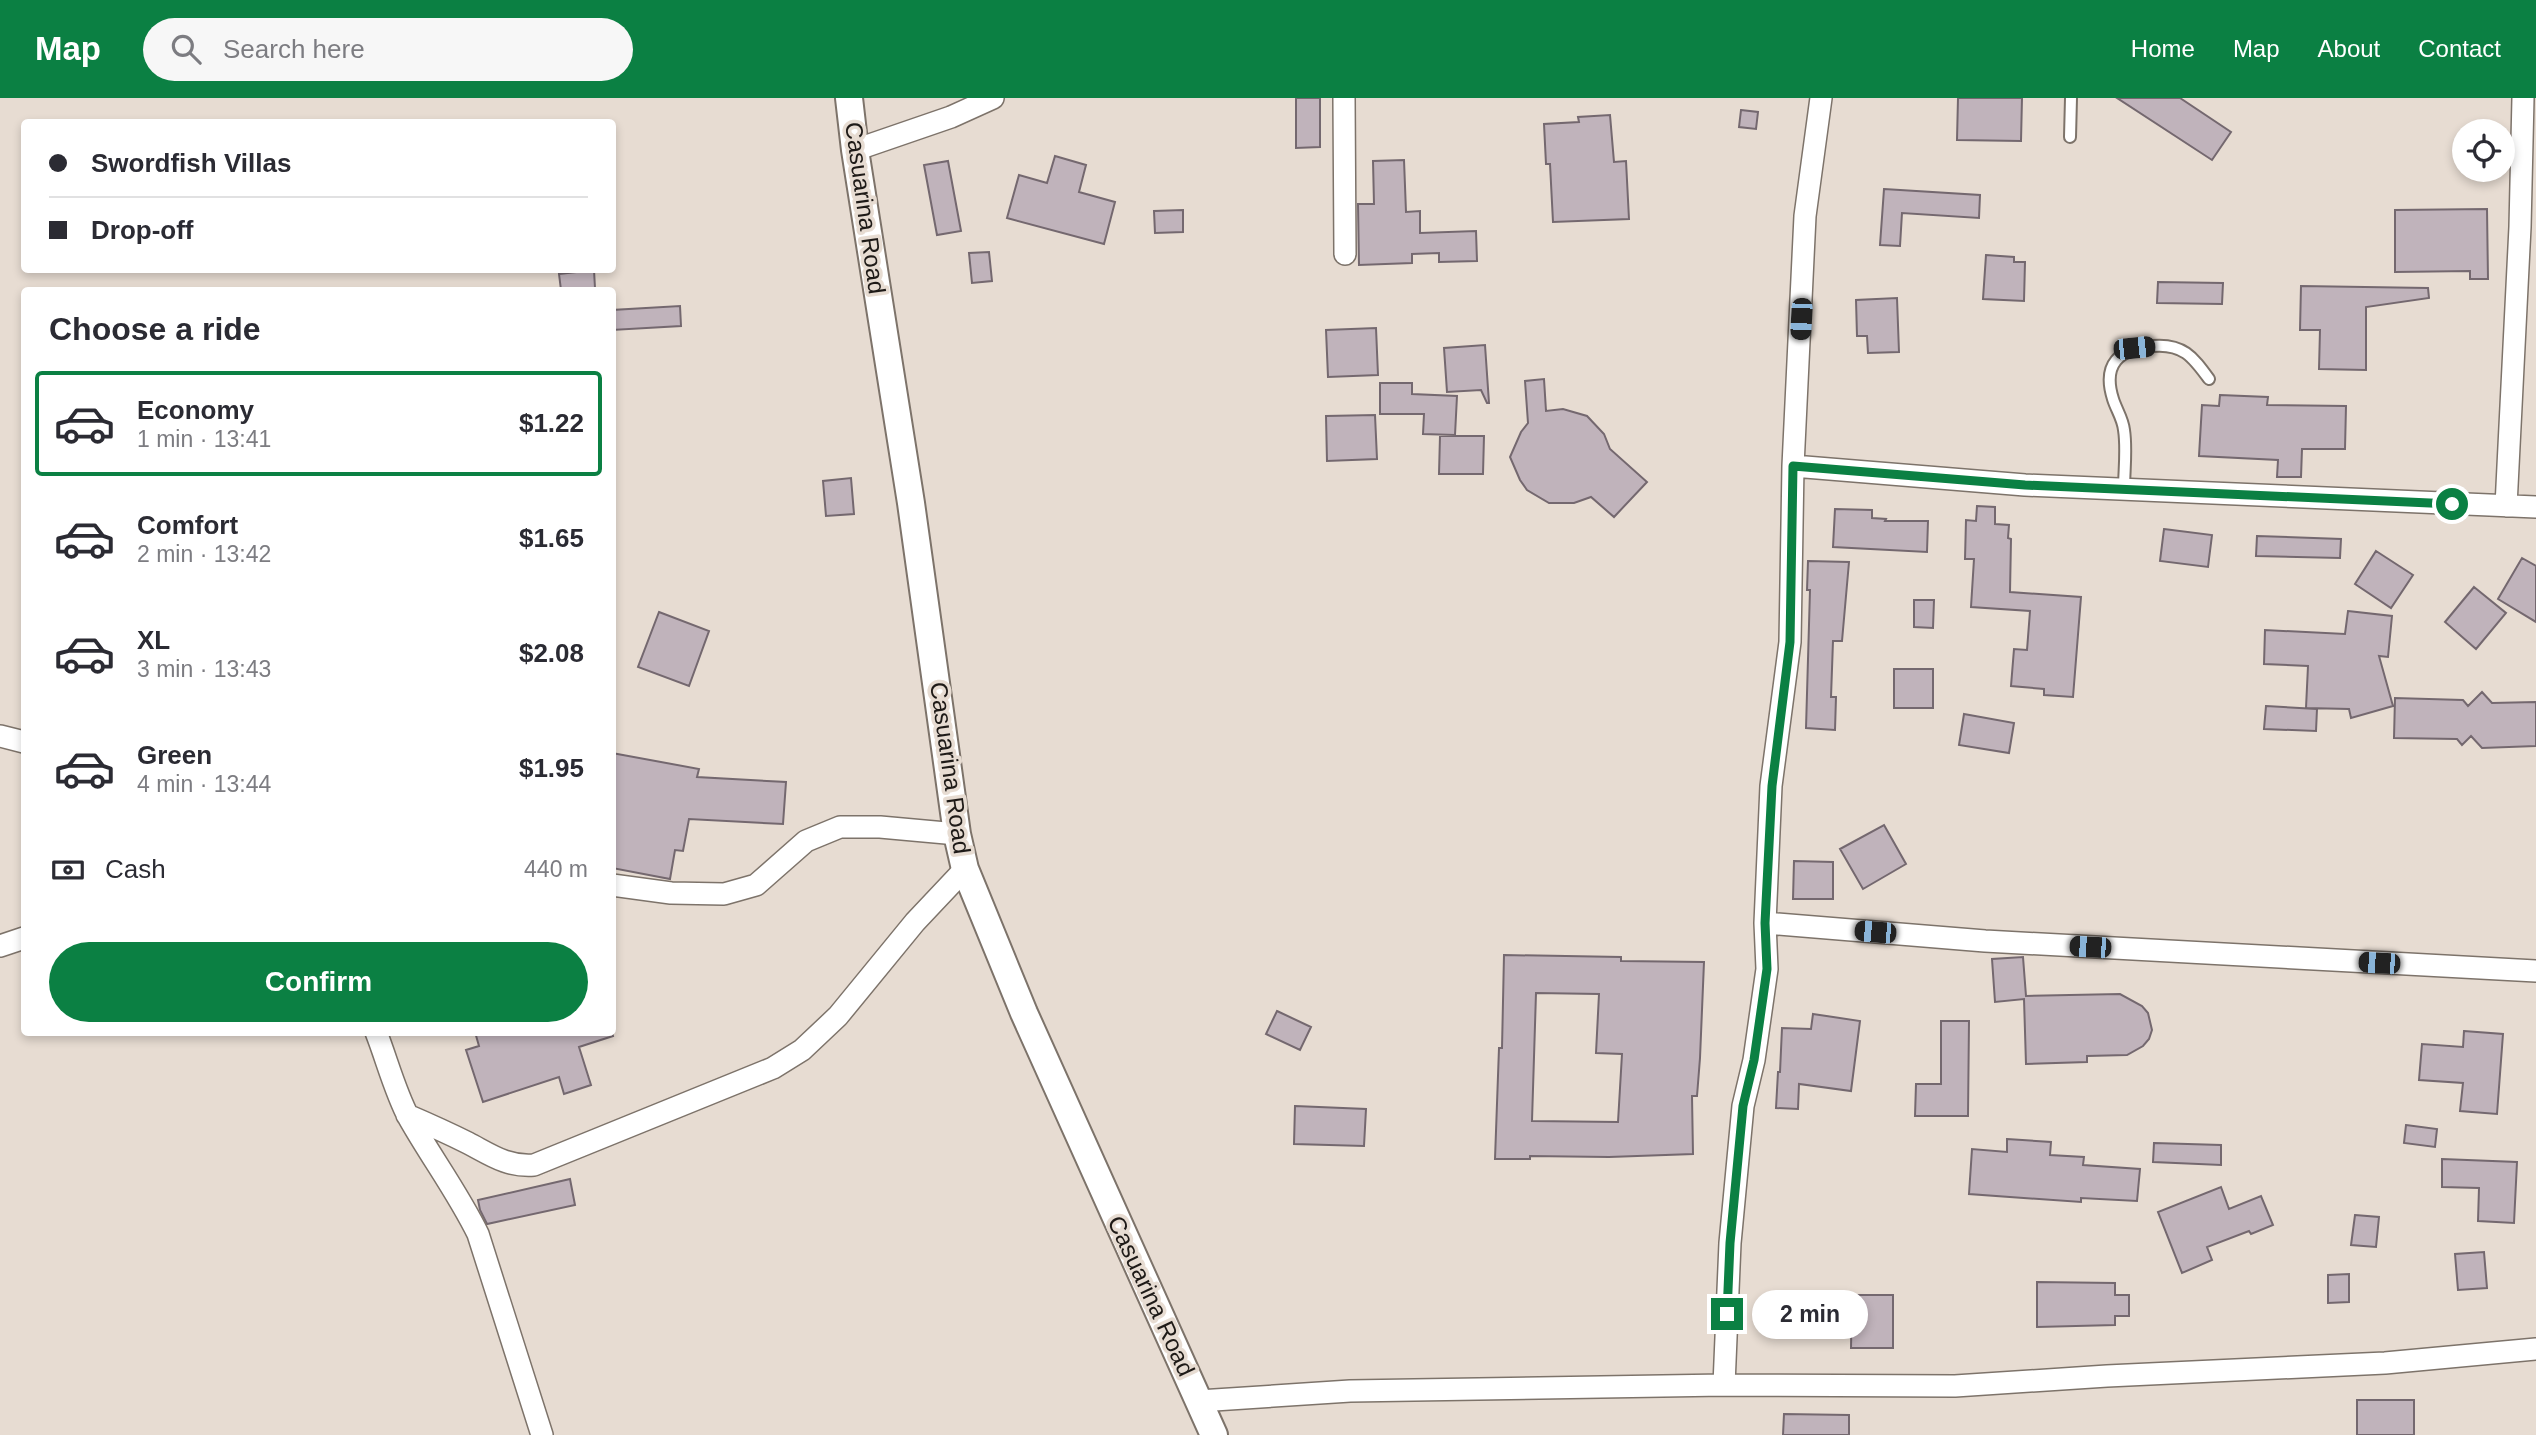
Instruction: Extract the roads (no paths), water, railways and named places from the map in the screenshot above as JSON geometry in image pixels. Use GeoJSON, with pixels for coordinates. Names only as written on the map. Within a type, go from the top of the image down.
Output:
{"type":"FeatureCollection","features":[{"type":"Feature","properties":{"kind":"street","name":"Casuarina Road"},"geometry":{"type":"LineString","coordinates":[[849,98],[915,530],[957,834],[965,869],[1029,1025],[1214,1435]]}},
{"type":"Feature","properties":{"kind":"street"},"geometry":{"type":"LineString","coordinates":[[855,150],[951,117],[993,98]]}},
{"type":"Feature","properties":{"kind":"street"},"geometry":{"type":"LineString","coordinates":[[1344,98],[1345,254]]}},
{"type":"Feature","properties":{"kind":"street"},"geometry":{"type":"LineString","coordinates":[[1724,1385],[1730,1243],[1743,1106],[1754,1060],[1767,969],[1765,923],[1772,786],[1790,642],[1793,466],[1805,216],[1821,98]]}},
{"type":"Feature","properties":{"kind":"street"},"geometry":{"type":"LineString","coordinates":[[2506,506],[2520,227],[2523,98]]}},
{"type":"Feature","properties":{"kind":"street"},"geometry":{"type":"LineString","coordinates":[[1793,466],[2025,485],[2536,507]]}},
{"type":"Feature","properties":{"kind":"street"},"geometry":{"type":"LineString","coordinates":[[0,736],[21,741]]}},
{"type":"Feature","properties":{"kind":"street"},"geometry":{"type":"LineString","coordinates":[[616,886],[671,893],[724,894],[756,885],[806,841],[840,827],[880,827],[957,834]]}},
{"type":"Feature","properties":{"kind":"street"},"geometry":{"type":"LineString","coordinates":[[407,1115],[471,1144],[503,1163],[534,1165],[773,1068],[802,1050],[838,1016],[915,922],[965,869]]}},
{"type":"Feature","properties":{"kind":"street"},"geometry":{"type":"LineString","coordinates":[[1765,923],[2012,943],[2536,971]]}},
{"type":"Feature","properties":{"kind":"street"},"geometry":{"type":"LineString","coordinates":[[0,946],[21,939]]}},
{"type":"Feature","properties":{"kind":"street"},"geometry":{"type":"LineString","coordinates":[[377,1036],[407,1115],[463,1202],[478,1234],[542,1435]]}},
{"type":"Feature","properties":{"kind":"street"},"geometry":{"type":"LineString","coordinates":[[1199,1401],[1350,1391],[1724,1385],[1955,1387],[2106,1376],[2385,1363],[2536,1349]]}},
{"type":"Feature","properties":{"kind":"lane"},"geometry":{"type":"LineString","coordinates":[[2070,137],[2071,98]]}},
{"type":"Feature","properties":{"kind":"lane"},"geometry":{"type":"LineString","coordinates":[[2124,490],[2124,428],[2112,398],[2109,375],[2116,358],[2134,348],[2163,345],[2190,354],[2209,379]]}}]}
